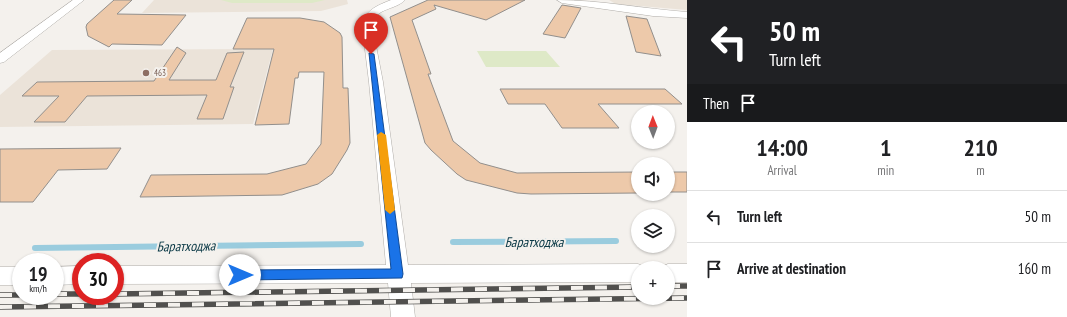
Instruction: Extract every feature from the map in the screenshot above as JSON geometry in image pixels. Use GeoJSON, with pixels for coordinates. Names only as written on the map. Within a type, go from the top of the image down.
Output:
{"type":"FeatureCollection","features":[{"type":"Feature","properties":{"kind":"street"},"geometry":{"type":"LineString","coordinates":[[0,59],[78,0]]}},
{"type":"Feature","properties":{"kind":"street"},"geometry":{"type":"LineString","coordinates":[[400,0],[376,11],[369,16],[366,26],[376,82],[403,317]]}},
{"type":"Feature","properties":{"kind":"street"},"geometry":{"type":"LineString","coordinates":[[562,0],[645,12],[687,15]]}},
{"type":"Feature","properties":{"kind":"street"},"geometry":{"type":"LineString","coordinates":[[124,275],[631,273]]}},
{"type":"Feature","properties":{"kind":"street"},"geometry":{"type":"LineString","coordinates":[[675,273],[687,273]]}},
{"type":"Feature","properties":{"kind":"street"},"geometry":{"type":"LineString","coordinates":[[0,276],[12,276]]}},
{"type":"Feature","properties":{"kind":"shaded area"},"geometry":{"type":"Polygon","coordinates":[[[154,0],[347,0],[348,4],[321,11],[142,13],[154,0]]]}},
{"type":"Feature","properties":{"kind":"shaded area"},"geometry":{"type":"Polygon","coordinates":[[[609,0],[687,0],[687,10],[616,4],[609,0]]]}},
{"type":"Feature","properties":{"kind":"shaded area","name":"463"},"geometry":{"type":"Polygon","coordinates":[[[273,49],[253,124],[0,127],[0,95],[52,50],[273,49]]]}},
{"type":"Feature","properties":{"kind":"green space"},"geometry":{"type":"Polygon","coordinates":[[[221,0],[325,0],[312,3],[232,3],[221,0]]]}},
{"type":"Feature","properties":{"kind":"green space"},"geometry":{"type":"Polygon","coordinates":[[[477,51],[546,51],[560,67],[486,67],[477,51]]]}},
{"type":"Feature","properties":{"kind":"building"},"geometry":{"type":"Polygon","coordinates":[[[114,0],[132,0],[117,14],[186,15],[162,45],[112,44],[109,47],[88,36],[86,27],[87,24],[114,0]]]}},
{"type":"Feature","properties":{"kind":"building"},"geometry":{"type":"Polygon","coordinates":[[[428,0],[525,0],[486,20],[434,5],[436,9],[412,20],[431,74],[428,74],[453,141],[480,163],[517,173],[631,172],[631,193],[517,193],[466,180],[457,174],[425,143],[390,17],[428,0]]]}},
{"type":"Feature","properties":{"kind":"building"},"geometry":{"type":"Polygon","coordinates":[[[562,5],[581,8],[565,38],[543,34],[562,5]]]}},
{"type":"Feature","properties":{"kind":"building"},"geometry":{"type":"Polygon","coordinates":[[[626,16],[647,19],[661,56],[636,52],[626,16]]]}},
{"type":"Feature","properties":{"kind":"building"},"geometry":{"type":"Polygon","coordinates":[[[247,18],[300,18],[324,22],[340,33],[342,37],[343,88],[348,88],[350,143],[347,150],[332,174],[318,184],[282,195],[140,197],[151,175],[267,174],[306,164],[321,144],[324,72],[299,72],[298,78],[295,78],[289,124],[255,125],[274,49],[233,49],[247,18]]]}},
{"type":"Feature","properties":{"kind":"building"},"geometry":{"type":"Polygon","coordinates":[[[177,47],[186,53],[169,80],[216,80],[227,53],[244,52],[230,87],[234,87],[223,119],[197,119],[207,95],[87,96],[65,122],[34,122],[59,96],[22,96],[37,82],[154,81],[177,47]]]}},
{"type":"Feature","properties":{"kind":"building"},"geometry":{"type":"Polygon","coordinates":[[[500,89],[665,89],[682,104],[598,104],[619,128],[562,128],[545,104],[508,104],[500,89]]]}},
{"type":"Feature","properties":{"kind":"building"},"geometry":{"type":"Polygon","coordinates":[[[121,148],[107,169],[58,170],[33,202],[0,202],[0,149],[121,148]]]}},
{"type":"Feature","properties":{"kind":"building"},"geometry":{"type":"Polygon","coordinates":[[[675,172],[687,172],[687,192],[675,192],[675,172]]]}},
{"type":"Feature","properties":{"kind":"waterway","name":"Баратходжа"},"geometry":{"type":"LineString","coordinates":[[453,242],[616,241]]}},
{"type":"Feature","properties":{"kind":"waterway","name":"Баратходжа"},"geometry":{"type":"LineString","coordinates":[[35,248],[361,244]]}},
{"type":"Feature","properties":{"kind":"railway"},"geometry":{"type":"LineString","coordinates":[[675,286],[687,286]]}},
{"type":"Feature","properties":{"kind":"railway"},"geometry":{"type":"LineString","coordinates":[[124,294],[631,287]]}},
{"type":"Feature","properties":{"kind":"railway"},"geometry":{"type":"LineString","coordinates":[[64,294],[72,294]]}},
{"type":"Feature","properties":{"kind":"railway"},"geometry":{"type":"LineString","coordinates":[[0,295],[12,295]]}},
{"type":"Feature","properties":{"kind":"railway"},"geometry":{"type":"LineString","coordinates":[[0,307],[687,298]]}},
{"type":"Feature","properties":{"kind":"slow traffic"},"geometry":{"type":"LineString","coordinates":[[381,135],[390,210]]}},
{"type":"Feature","properties":{"kind":"place","name":"463"},"geometry":{"type":"Point","coordinates":[146,73]}},
{"type":"Feature","properties":{"kind":"route"},"geometry":{"type":"LineString","coordinates":[[240,275],[397,274],[376,82],[371,54]]}}]}
